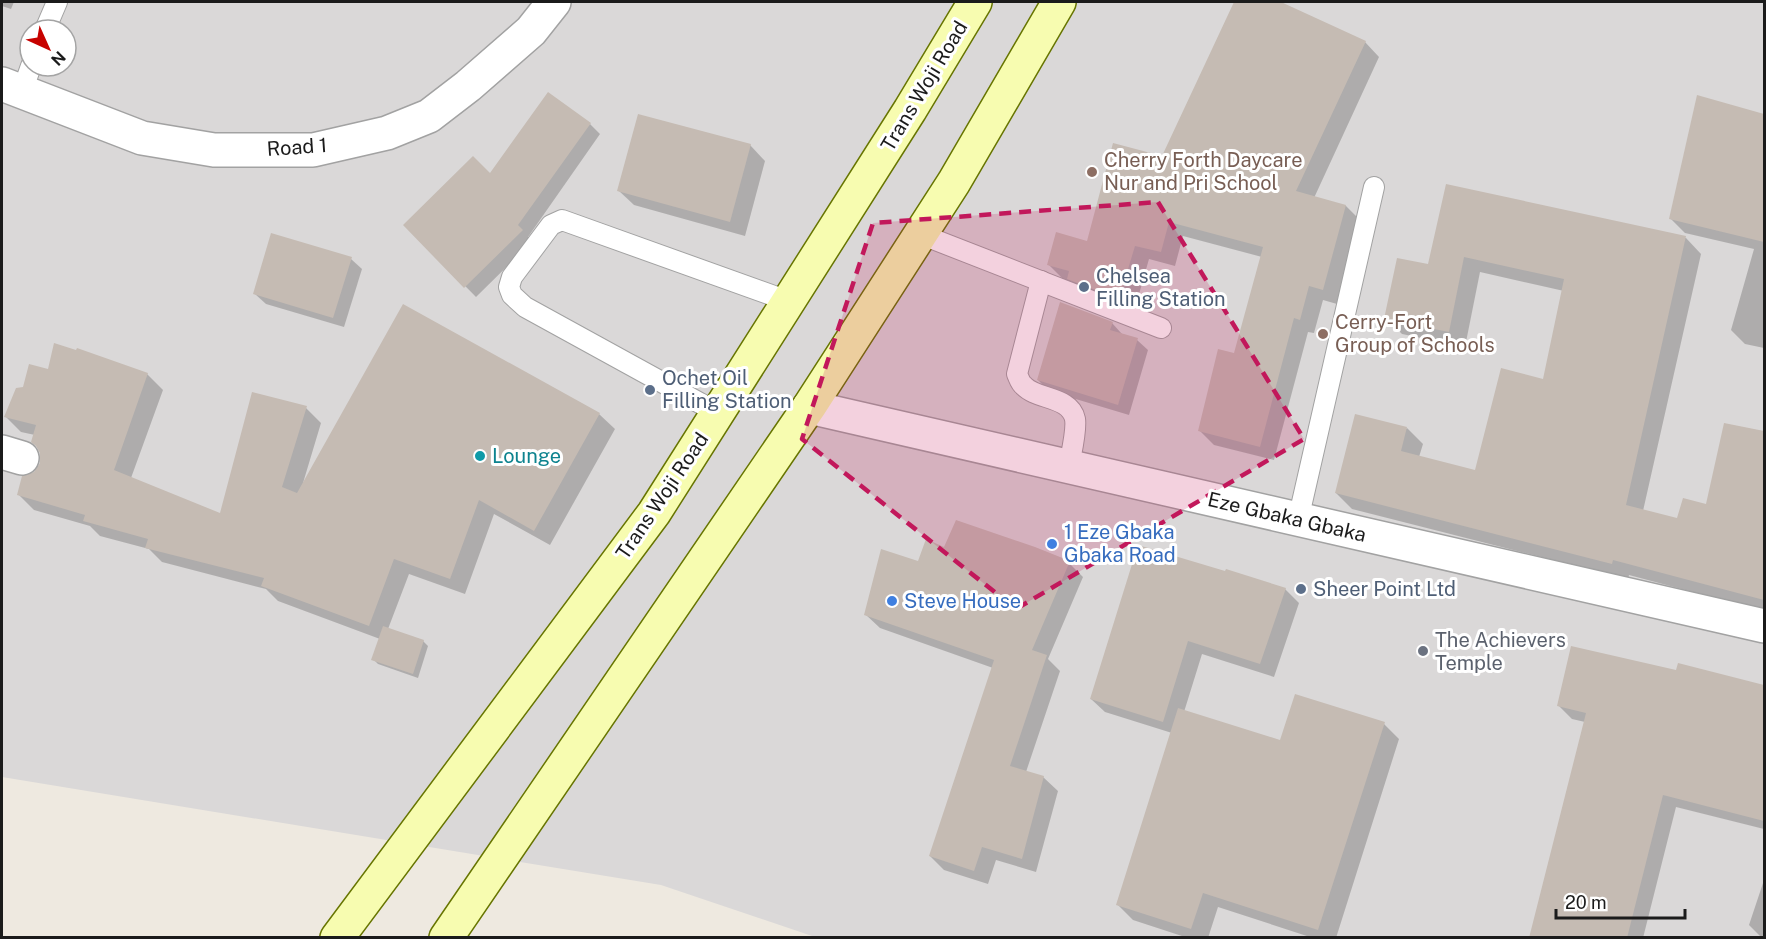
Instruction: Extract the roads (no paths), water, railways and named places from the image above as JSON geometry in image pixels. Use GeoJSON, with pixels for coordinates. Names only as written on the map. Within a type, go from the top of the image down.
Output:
{"type":"FeatureCollection","features":[{"type":"Feature","properties":{"kind":"main road","name":"Trans Woji Road"},"geometry":{"type":"LineString","coordinates":[[337,938],[654,513],[910,110],[975,2]]}},
{"type":"Feature","properties":{"kind":"main road"},"geometry":{"type":"LineString","coordinates":[[446,938],[809,407],[954,182],[1059,2]]}},
{"type":"Feature","properties":{"kind":"street","name":"Road 1"},"geometry":{"type":"LineString","coordinates":[[18,80],[142,138],[214,150],[313,150],[387,133],[429,116],[468,87],[531,31],[554,2]]}},
{"type":"Feature","properties":{"kind":"street","name":"Eze Gbaka Gbaka"},"geometry":{"type":"LineString","coordinates":[[809,407],[1764,626]]}},
{"type":"Feature","properties":{"kind":"lane"},"geometry":{"type":"LineString","coordinates":[[50,18],[57,2]]}},
{"type":"Feature","properties":{"kind":"lane"},"geometry":{"type":"LineString","coordinates":[[1298,520],[1374,187]]}},
{"type":"Feature","properties":{"kind":"lane"},"geometry":{"type":"LineString","coordinates":[[718,413],[525,307],[512,295],[509,287],[512,277],[551,225],[562,220],[788,301]]}},
{"type":"Feature","properties":{"kind":"lane"},"geometry":{"type":"LineString","coordinates":[[920,234],[1161,328]]}},
{"type":"Feature","properties":{"kind":"lane"},"geometry":{"type":"LineString","coordinates":[[1041,281],[1017,374],[1026,389],[1065,404],[1072,411],[1076,420],[1069,466]]}},
{"type":"Feature","properties":{"kind":"place","name":"Cherry Forth Daycare Nur and Pri School"},"geometry":{"type":"Point","coordinates":[1092,172]}},
{"type":"Feature","properties":{"kind":"place","name":"Chelsea Filling Station"},"geometry":{"type":"Point","coordinates":[1084,287]}},
{"type":"Feature","properties":{"kind":"place","name":"Cerry-Fort Group of Schools"},"geometry":{"type":"Point","coordinates":[1323,334]}},
{"type":"Feature","properties":{"kind":"place","name":"Ochet Oil Filling Station"},"geometry":{"type":"Point","coordinates":[650,390]}},
{"type":"Feature","properties":{"kind":"place","name":"Lounge"},"geometry":{"type":"Point","coordinates":[480,456]}},
{"type":"Feature","properties":{"kind":"place","name":"1 Eze Gbaka Gbaka Road"},"geometry":{"type":"Point","coordinates":[1052,544]}},
{"type":"Feature","properties":{"kind":"place","name":"Sheer Point Ltd"},"geometry":{"type":"Point","coordinates":[1301,589]}},
{"type":"Feature","properties":{"kind":"place","name":"Steve House"},"geometry":{"type":"Point","coordinates":[892,601]}},
{"type":"Feature","properties":{"kind":"place","name":"The Achievers Temple"},"geometry":{"type":"Point","coordinates":[1423,651]}}]}
